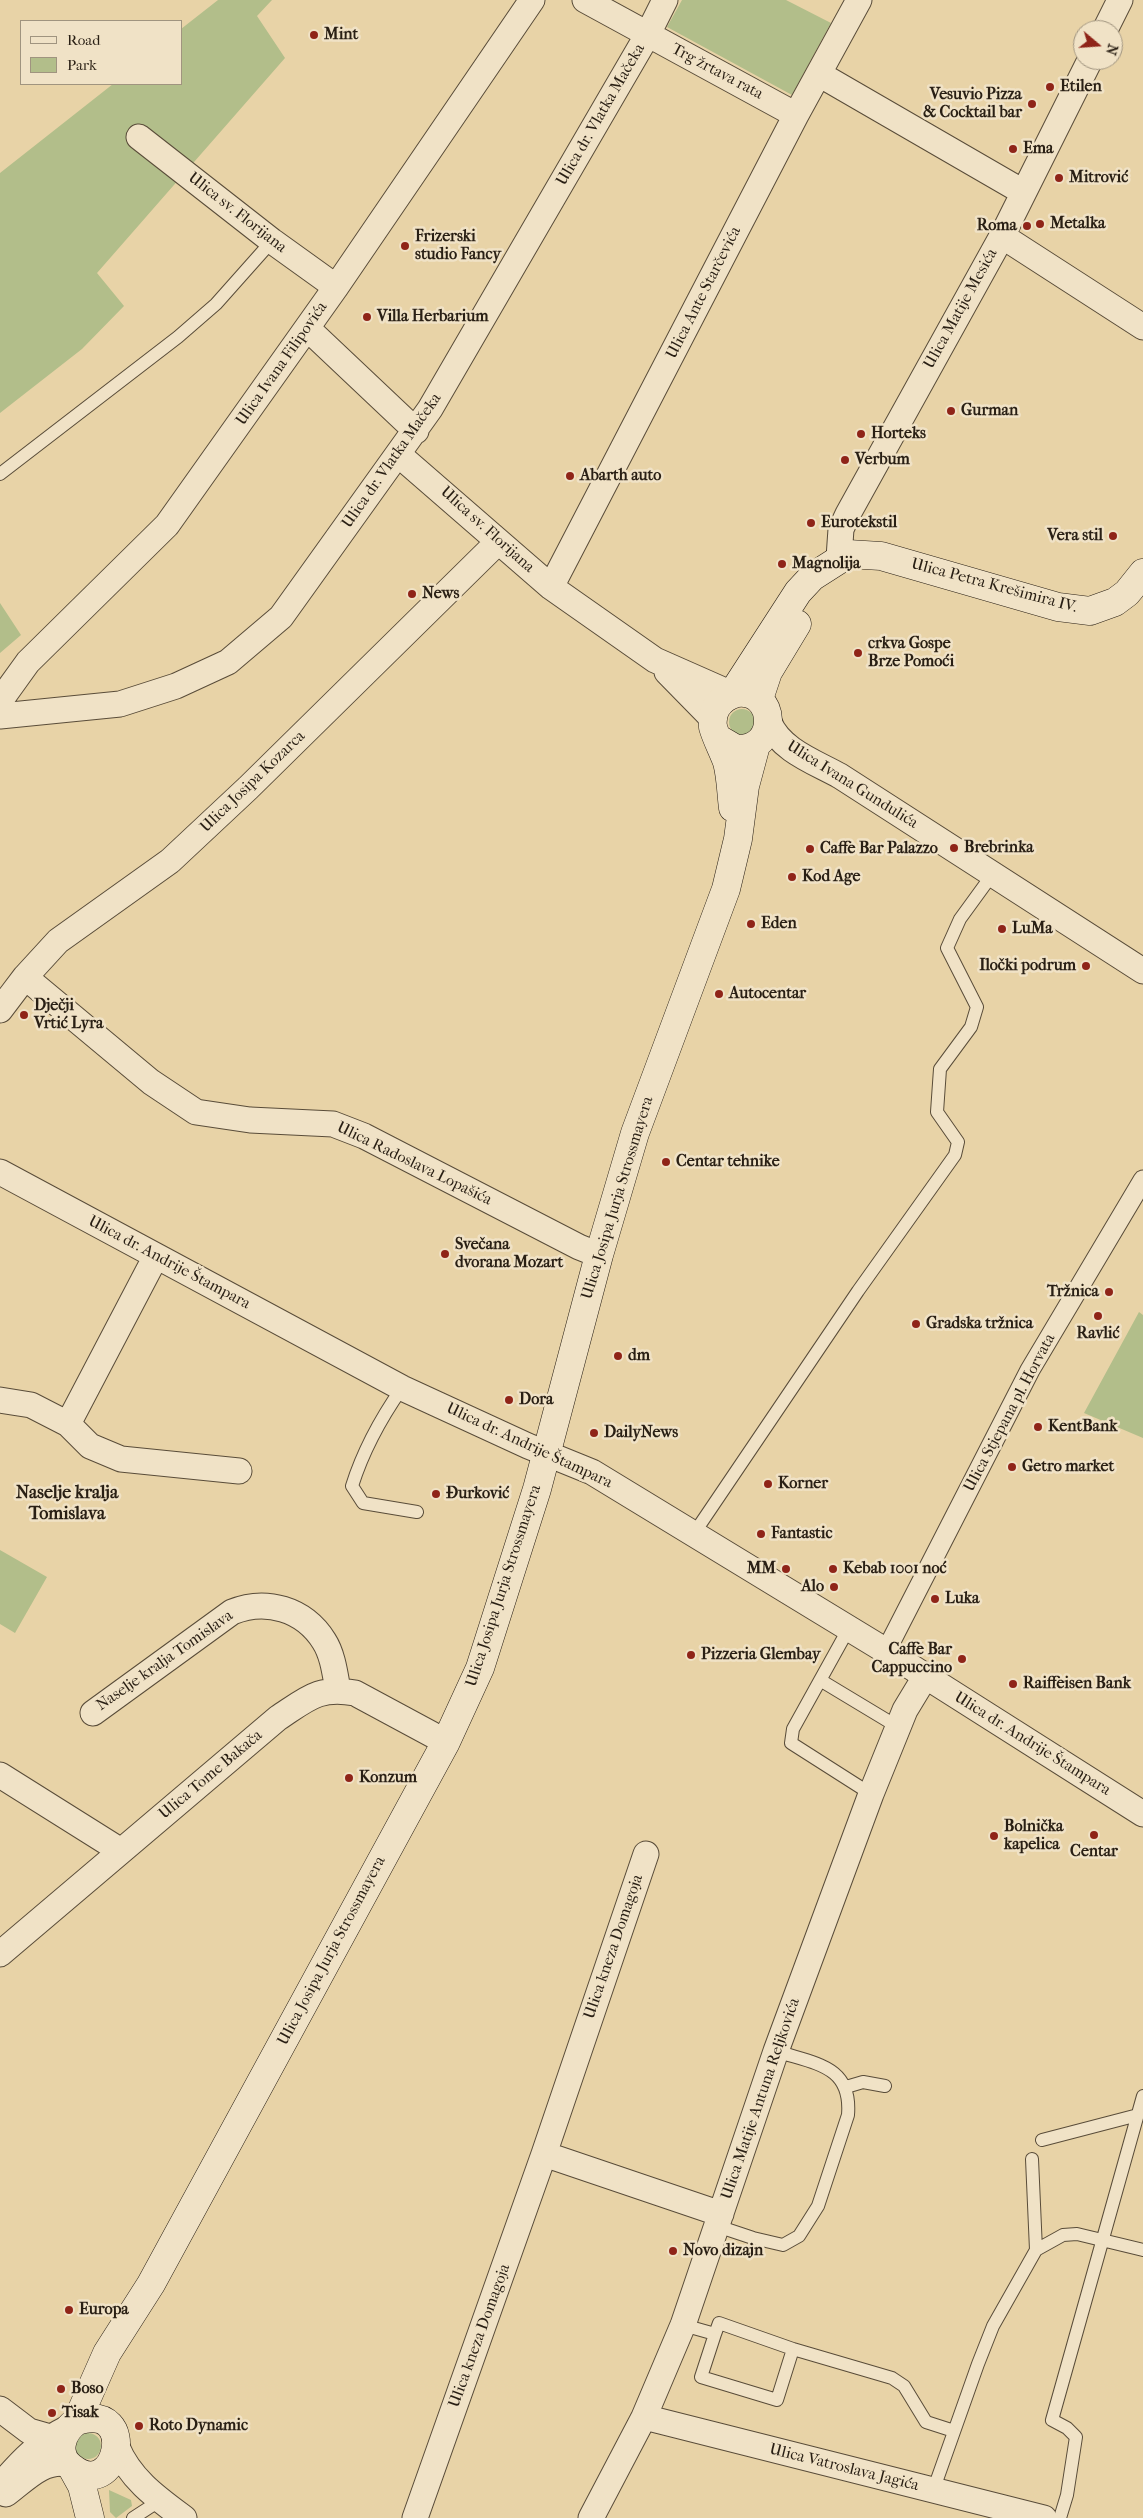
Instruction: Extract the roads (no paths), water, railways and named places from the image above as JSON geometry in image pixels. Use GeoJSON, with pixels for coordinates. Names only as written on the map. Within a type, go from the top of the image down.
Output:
{"type":"FeatureCollection","features":[{"type":"Feature","properties":{"kind":"main road","name":"Ulica Petra Krešimira IV."},"geometry":{"type":"LineString","coordinates":[[836,560],[857,554],[881,556],[1058,607],[1090,611],[1103,609],[1115,602],[1127,593],[1143,573]]}},
{"type":"Feature","properties":{"kind":"main road"},"geometry":{"type":"LineString","coordinates":[[738,839],[728,765],[716,729],[718,704],[732,694],[798,592],[812,576],[836,560]]}},
{"type":"Feature","properties":{"kind":"main road","name":"Ulica Matije Mesića"},"geometry":{"type":"LineString","coordinates":[[761,722],[768,672],[836,560]]}},
{"type":"Feature","properties":{"kind":"main road"},"geometry":{"type":"LineString","coordinates":[[716,729],[736,749],[761,722],[750,694],[732,694]]}},
{"type":"Feature","properties":{"kind":"main road","name":"Ulica Josipa Jurja Strossmayera"},"geometry":{"type":"LineString","coordinates":[[90,2518],[82,2486],[61,2446],[65,2429],[107,2353],[151,2284],[446,1742],[480,1668],[547,1453],[599,1255],[635,1133],[726,889],[738,839],[745,786],[761,722]]}},
{"type":"Feature","properties":{"kind":"main road","name":"Ulica Josipa Jurja Strossmayera"},"geometry":{"type":"LineString","coordinates":[[113,2436],[104,2410],[107,2393],[151,2284]]}},
{"type":"Feature","properties":{"kind":"main road"},"geometry":{"type":"LineString","coordinates":[[65,2429],[94,2418],[113,2436],[112,2462],[100,2472],[86,2474],[70,2466]]}},
{"type":"Feature","properties":{"kind":"main road"},"geometry":{"type":"LineString","coordinates":[[100,2472],[100,2518]]}},
{"type":"Feature","properties":{"kind":"street","name":"Ulica Ivana Filipovića"},"geometry":{"type":"LineString","coordinates":[[0,701],[28,662],[168,525],[336,287],[532,0]]}},
{"type":"Feature","properties":{"kind":"street","name":"Trg žrtava rata"},"geometry":{"type":"LineString","coordinates":[[585,0],[796,114]]}},
{"type":"Feature","properties":{"kind":"street","name":"Ulica dr. Vlatka Mačeka"},"geometry":{"type":"LineString","coordinates":[[0,716],[120,704],[176,686],[228,662],[281,617],[416,431],[648,34],[665,0]]}},
{"type":"Feature","properties":{"kind":"street","name":"Ulica Ante Starčevića"},"geometry":{"type":"LineString","coordinates":[[551,587],[796,114],[859,0]]}},
{"type":"Feature","properties":{"kind":"street"},"geometry":{"type":"LineString","coordinates":[[1110,20],[1120,0]]}},
{"type":"Feature","properties":{"kind":"street","name":"Ulica Matije Mesića"},"geometry":{"type":"LineString","coordinates":[[836,560],[842,529],[848,514],[1002,236],[1085,70]]}},
{"type":"Feature","properties":{"kind":"street"},"geometry":{"type":"LineString","coordinates":[[819,74],[1023,192]]}},
{"type":"Feature","properties":{"kind":"street","name":"Ulica sv. Florijana"},"geometry":{"type":"LineString","coordinates":[[138,137],[272,241],[336,287]]}},
{"type":"Feature","properties":{"kind":"street"},"geometry":{"type":"LineString","coordinates":[[1002,236],[1143,327]]}},
{"type":"Feature","properties":{"kind":"street"},"geometry":{"type":"LineString","coordinates":[[307,328],[416,431]]}},
{"type":"Feature","properties":{"kind":"street","name":"Ulica sv. Florijana"},"geometry":{"type":"LineString","coordinates":[[400,454],[551,587],[655,660]]}},
{"type":"Feature","properties":{"kind":"street","name":"Ulica Josipa Kozarca"},"geometry":{"type":"LineString","coordinates":[[0,1010],[25,977],[58,942],[170,861],[248,788],[498,542]]}},
{"type":"Feature","properties":{"kind":"street"},"geometry":{"type":"LineString","coordinates":[[655,660],[677,672],[732,694]]}},
{"type":"Feature","properties":{"kind":"street"},"geometry":{"type":"LineString","coordinates":[[655,660],[716,729]]}},
{"type":"Feature","properties":{"kind":"street","name":"Ulica Ivana Gundulića"},"geometry":{"type":"LineString","coordinates":[[761,722],[790,748],[840,776],[1143,972]]}},
{"type":"Feature","properties":{"kind":"street","name":"Ulica Radoslava Lopašića"},"geometry":{"type":"LineString","coordinates":[[25,977],[150,1082],[196,1112],[250,1120],[333,1124],[364,1136],[579,1247],[599,1255]]}},
{"type":"Feature","properties":{"kind":"street","name":"Ulica dr. Andrije Štampara"},"geometry":{"type":"LineString","coordinates":[[0,1172],[402,1388],[592,1472],[695,1532],[1143,1814]]}},
{"type":"Feature","properties":{"kind":"street","name":"Ulica Stjepana pl. Horvata"},"geometry":{"type":"LineString","coordinates":[[886,1651],[1030,1370],[1143,1180]]}},
{"type":"Feature","properties":{"kind":"street"},"geometry":{"type":"LineString","coordinates":[[68,1424],[156,1256]]}},
{"type":"Feature","properties":{"kind":"street"},"geometry":{"type":"LineString","coordinates":[[0,1400],[31,1405],[68,1424],[90,1446],[121,1459],[239,1471]]}},
{"type":"Feature","properties":{"kind":"street","name":"Naselje kralja Tomislava"},"geometry":{"type":"LineString","coordinates":[[93,1713],[232,1612],[248,1606],[274,1606],[291,1611],[305,1620],[324,1641],[334,1665],[338,1690]]}},
{"type":"Feature","properties":{"kind":"street","name":"Ulica Matije Antuna Reljkovića"},"geometry":{"type":"LineString","coordinates":[[591,2518],[644,2417],[683,2324],[776,2051],[871,1794],[898,1727],[925,1677]]}},
{"type":"Feature","properties":{"kind":"street"},"geometry":{"type":"LineString","coordinates":[[338,1690],[355,1693],[446,1742]]}},
{"type":"Feature","properties":{"kind":"street","name":"Ulica Tome Bakača"},"geometry":{"type":"LineString","coordinates":[[0,1954],[278,1718],[321,1692],[338,1690]]}},
{"type":"Feature","properties":{"kind":"street"},"geometry":{"type":"LineString","coordinates":[[0,1775],[121,1851]]}},
{"type":"Feature","properties":{"kind":"street","name":"Ulica kneza Domagoja"},"geometry":{"type":"LineString","coordinates":[[415,2518],[544,2154],[646,1854]]}},
{"type":"Feature","properties":{"kind":"street"},"geometry":{"type":"LineString","coordinates":[[544,2154],[719,2220]]}},
{"type":"Feature","properties":{"kind":"street"},"geometry":{"type":"LineString","coordinates":[[0,2409],[29,2431],[65,2429]]}},
{"type":"Feature","properties":{"kind":"street","name":"Ulica Vatroslava Jagića"},"geometry":{"type":"LineString","coordinates":[[644,2417],[1044,2518]]}},
{"type":"Feature","properties":{"kind":"street"},"geometry":{"type":"LineString","coordinates":[[0,2486],[20,2461],[65,2429]]}},
{"type":"Feature","properties":{"kind":"street"},"geometry":{"type":"LineString","coordinates":[[113,2436],[127,2466],[169,2509]]}},
{"type":"Feature","properties":{"kind":"street"},"geometry":{"type":"LineString","coordinates":[[0,2498],[42,2467],[52,2463],[70,2466]]}},
{"type":"Feature","properties":{"kind":"street"},"geometry":{"type":"LineString","coordinates":[[100,2472],[169,2509]]}},
{"type":"Feature","properties":{"kind":"lane"},"geometry":{"type":"LineString","coordinates":[[0,474],[178,337],[216,304],[272,241]]}},
{"type":"Feature","properties":{"kind":"lane"},"geometry":{"type":"LineString","coordinates":[[695,1532],[853,1299],[955,1155],[958,1142],[937,1112],[940,1069],[971,1027],[977,1007],[947,948],[960,920],[992,874]]}},
{"type":"Feature","properties":{"kind":"lane"},"geometry":{"type":"LineString","coordinates":[[402,1388],[385,1412],[360,1459],[352,1486],[363,1503],[417,1512]]}},
{"type":"Feature","properties":{"kind":"lane"},"geometry":{"type":"LineString","coordinates":[[849,1628],[793,1730],[791,1743],[871,1794]]}},
{"type":"Feature","properties":{"kind":"lane"},"geometry":{"type":"LineString","coordinates":[[820,1680],[898,1727]]}},
{"type":"Feature","properties":{"kind":"lane"},"geometry":{"type":"LineString","coordinates":[[719,2220],[768,2243],[784,2245],[799,2236],[818,2206],[848,2116],[849,2100],[846,2086],[828,2068],[776,2051]]}},
{"type":"Feature","properties":{"kind":"lane"},"geometry":{"type":"LineString","coordinates":[[846,2086],[863,2082],[885,2086]]}},
{"type":"Feature","properties":{"kind":"lane"},"geometry":{"type":"LineString","coordinates":[[1060,2518],[1067,2495],[1076,2437],[1067,2428],[1052,2420],[1143,2096]]}},
{"type":"Feature","properties":{"kind":"lane"},"geometry":{"type":"LineString","coordinates":[[1042,2140],[1138,2115]]}},
{"type":"Feature","properties":{"kind":"lane"},"geometry":{"type":"LineString","coordinates":[[933,2491],[994,2326],[1036,2250],[1032,2159]]}},
{"type":"Feature","properties":{"kind":"lane"},"geometry":{"type":"LineString","coordinates":[[1036,2250],[1063,2235],[1077,2234],[1143,2250]]}},
{"type":"Feature","properties":{"kind":"lane"},"geometry":{"type":"LineString","coordinates":[[793,2348],[777,2400],[701,2377],[719,2323],[892,2378],[904,2386],[926,2422],[954,2431]]}},
{"type":"Feature","properties":{"kind":"lane"},"geometry":{"type":"LineString","coordinates":[[683,2324],[715,2334]]}},
{"type":"Feature","properties":{"kind":"lane"},"geometry":{"type":"LineString","coordinates":[[133,2518],[154,2505],[169,2509]]}},
{"type":"Feature","properties":{"kind":"place","name":"Mint"},"geometry":{"type":"Point","coordinates":[314,35]}},
{"type":"Feature","properties":{"kind":"place","name":"Etilen"},"geometry":{"type":"Point","coordinates":[1050,87]}},
{"type":"Feature","properties":{"kind":"place","name":"Vesuvio Pizza & Cocktail bar"},"geometry":{"type":"Point","coordinates":[1032,104]}},
{"type":"Feature","properties":{"kind":"place","name":"Ema"},"geometry":{"type":"Point","coordinates":[1013,149]}},
{"type":"Feature","properties":{"kind":"place","name":"Mitrović"},"geometry":{"type":"Point","coordinates":[1059,178]}},
{"type":"Feature","properties":{"kind":"place","name":"Metalka"},"geometry":{"type":"Point","coordinates":[1040,224]}},
{"type":"Feature","properties":{"kind":"place","name":"Roma"},"geometry":{"type":"Point","coordinates":[1027,226]}},
{"type":"Feature","properties":{"kind":"place","name":"Frizerski studio Fancy"},"geometry":{"type":"Point","coordinates":[405,246]}},
{"type":"Feature","properties":{"kind":"place","name":"Villa Herbarium"},"geometry":{"type":"Point","coordinates":[367,317]}},
{"type":"Feature","properties":{"kind":"place","name":"Gurman"},"geometry":{"type":"Point","coordinates":[951,411]}},
{"type":"Feature","properties":{"kind":"place","name":"Horteks"},"geometry":{"type":"Point","coordinates":[861,434]}},
{"type":"Feature","properties":{"kind":"place","name":"Verbum"},"geometry":{"type":"Point","coordinates":[845,460]}},
{"type":"Feature","properties":{"kind":"place","name":"Abarth auto"},"geometry":{"type":"Point","coordinates":[570,476]}},
{"type":"Feature","properties":{"kind":"place","name":"Eurotekstil"},"geometry":{"type":"Point","coordinates":[811,523]}},
{"type":"Feature","properties":{"kind":"place","name":"Vera stil"},"geometry":{"type":"Point","coordinates":[1113,536]}},
{"type":"Feature","properties":{"kind":"place","name":"Magnolija"},"geometry":{"type":"Point","coordinates":[782,564]}},
{"type":"Feature","properties":{"kind":"place","name":"News"},"geometry":{"type":"Point","coordinates":[412,594]}},
{"type":"Feature","properties":{"kind":"place","name":"crkva Gospe Brze Pomoći"},"geometry":{"type":"Point","coordinates":[858,653]}},
{"type":"Feature","properties":{"kind":"place","name":"Brebrinka"},"geometry":{"type":"Point","coordinates":[954,848]}},
{"type":"Feature","properties":{"kind":"place","name":"Caffe Bar Palazzo"},"geometry":{"type":"Point","coordinates":[810,849]}},
{"type":"Feature","properties":{"kind":"place","name":"Kod Age"},"geometry":{"type":"Point","coordinates":[792,877]}},
{"type":"Feature","properties":{"kind":"place","name":"Eden"},"geometry":{"type":"Point","coordinates":[751,924]}},
{"type":"Feature","properties":{"kind":"place","name":"LuMa"},"geometry":{"type":"Point","coordinates":[1002,929]}},
{"type":"Feature","properties":{"kind":"place","name":"Iločki podrum"},"geometry":{"type":"Point","coordinates":[1086,966]}},
{"type":"Feature","properties":{"kind":"place","name":"Autocentar"},"geometry":{"type":"Point","coordinates":[719,994]}},
{"type":"Feature","properties":{"kind":"place","name":"Dječji Vrtić Lyra"},"geometry":{"type":"Point","coordinates":[24,1015]}},
{"type":"Feature","properties":{"kind":"place","name":"Centar tehnike"},"geometry":{"type":"Point","coordinates":[666,1162]}},
{"type":"Feature","properties":{"kind":"place","name":"Svečana dvorana Mozart"},"geometry":{"type":"Point","coordinates":[445,1254]}},
{"type":"Feature","properties":{"kind":"place","name":"Tržnica"},"geometry":{"type":"Point","coordinates":[1109,1292]}},
{"type":"Feature","properties":{"kind":"place","name":"Ravlić"},"geometry":{"type":"Point","coordinates":[1098,1316]}},
{"type":"Feature","properties":{"kind":"place","name":"Gradska tržnica"},"geometry":{"type":"Point","coordinates":[916,1324]}},
{"type":"Feature","properties":{"kind":"place","name":"dm"},"geometry":{"type":"Point","coordinates":[618,1356]}},
{"type":"Feature","properties":{"kind":"place","name":"Dora"},"geometry":{"type":"Point","coordinates":[509,1400]}},
{"type":"Feature","properties":{"kind":"place","name":"KentBank"},"geometry":{"type":"Point","coordinates":[1038,1427]}},
{"type":"Feature","properties":{"kind":"place","name":"DailyNews"},"geometry":{"type":"Point","coordinates":[594,1433]}},
{"type":"Feature","properties":{"kind":"place","name":"Getro market"},"geometry":{"type":"Point","coordinates":[1012,1467]}},
{"type":"Feature","properties":{"kind":"place","name":"Korner"},"geometry":{"type":"Point","coordinates":[768,1484]}},
{"type":"Feature","properties":{"kind":"place","name":"Đurković"},"geometry":{"type":"Point","coordinates":[436,1494]}},
{"type":"Feature","properties":{"kind":"place","name":"Fantastic"},"geometry":{"type":"Point","coordinates":[761,1534]}},
{"type":"Feature","properties":{"kind":"place","name":"MM"},"geometry":{"type":"Point","coordinates":[786,1569]}},
{"type":"Feature","properties":{"kind":"place","name":"Kebab 1001 noć"},"geometry":{"type":"Point","coordinates":[833,1569]}},
{"type":"Feature","properties":{"kind":"place","name":"Alo"},"geometry":{"type":"Point","coordinates":[834,1587]}},
{"type":"Feature","properties":{"kind":"place","name":"Luka"},"geometry":{"type":"Point","coordinates":[935,1599]}},
{"type":"Feature","properties":{"kind":"place","name":"Pizzeria Glembay"},"geometry":{"type":"Point","coordinates":[691,1655]}},
{"type":"Feature","properties":{"kind":"place","name":"Caffe Bar Cappuccino"},"geometry":{"type":"Point","coordinates":[962,1659]}},
{"type":"Feature","properties":{"kind":"place","name":"Raiffeisen Bank"},"geometry":{"type":"Point","coordinates":[1013,1684]}},
{"type":"Feature","properties":{"kind":"place","name":"Konzum"},"geometry":{"type":"Point","coordinates":[349,1778]}},
{"type":"Feature","properties":{"kind":"place","name":"Centar"},"geometry":{"type":"Point","coordinates":[1094,1835]}},
{"type":"Feature","properties":{"kind":"place","name":"Bolnička kapelica"},"geometry":{"type":"Point","coordinates":[994,1836]}},
{"type":"Feature","properties":{"kind":"place","name":"Novo dizajn"},"geometry":{"type":"Point","coordinates":[673,2251]}},
{"type":"Feature","properties":{"kind":"place","name":"Europa"},"geometry":{"type":"Point","coordinates":[69,2310]}},
{"type":"Feature","properties":{"kind":"place","name":"Boso"},"geometry":{"type":"Point","coordinates":[61,2389]}},
{"type":"Feature","properties":{"kind":"place","name":"Tisak"},"geometry":{"type":"Point","coordinates":[52,2413]}},
{"type":"Feature","properties":{"kind":"place","name":"Roto Dynamic"},"geometry":{"type":"Point","coordinates":[139,2426]}},
{"type":"Feature","properties":{"kind":"district","name":"Naselje kralja Tomislava"},"geometry":{"type":"Point","coordinates":[67,1504]}}]}
